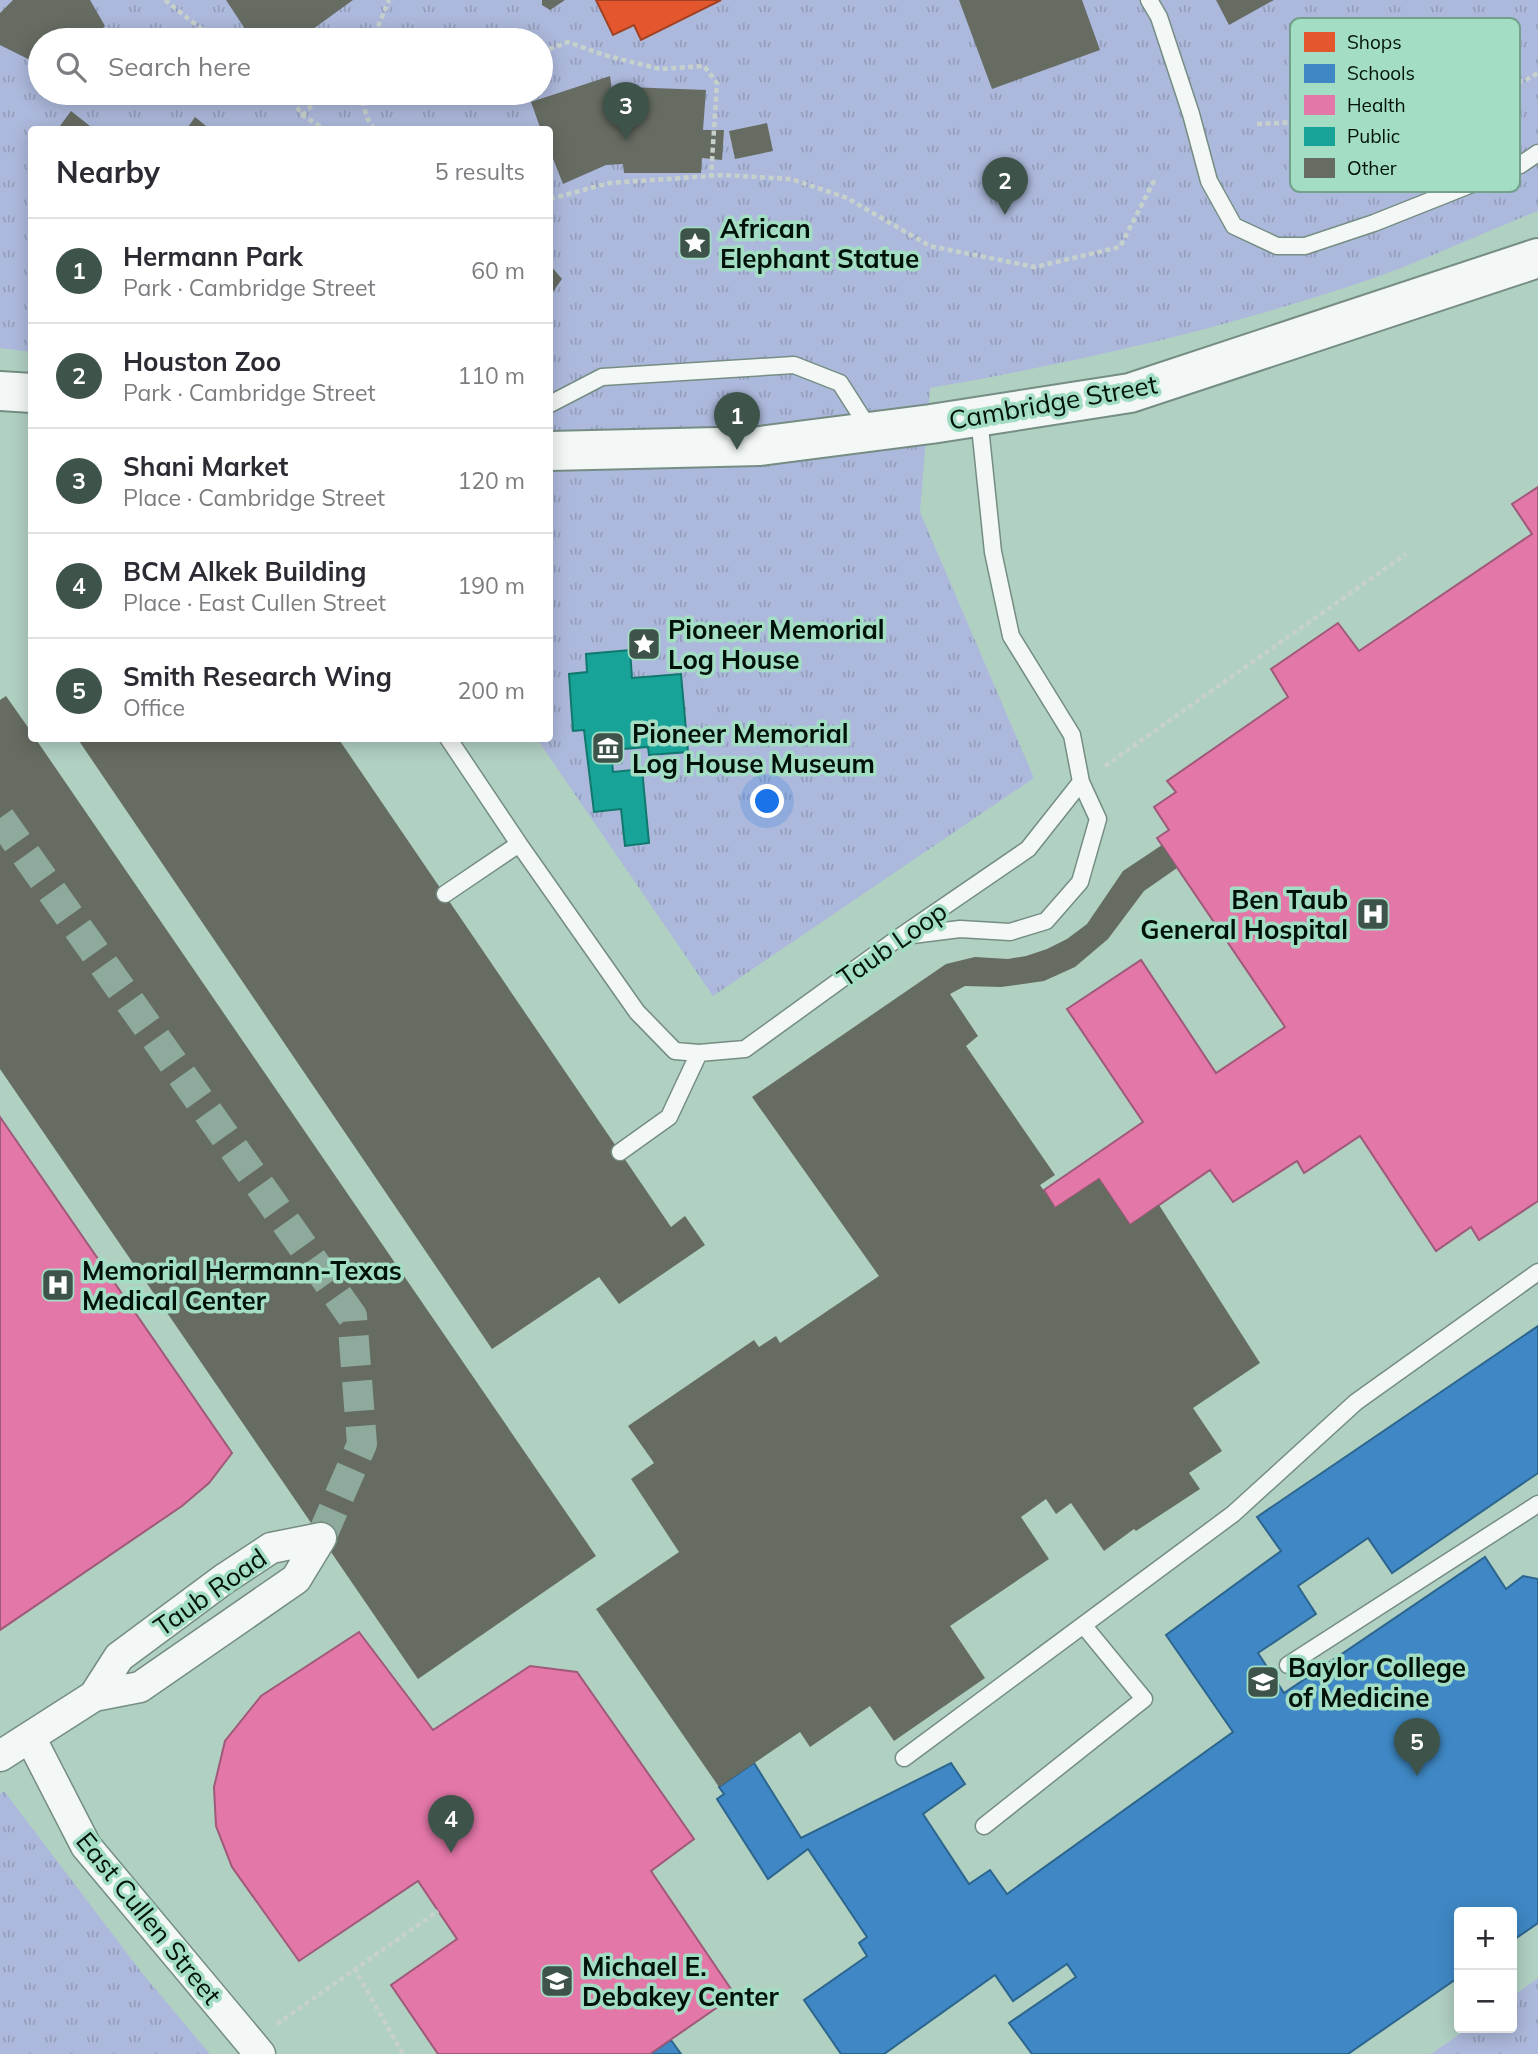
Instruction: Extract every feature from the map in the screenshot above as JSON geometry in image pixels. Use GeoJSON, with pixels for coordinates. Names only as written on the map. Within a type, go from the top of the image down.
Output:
{"type":"FeatureCollection","features":[{"type":"Feature","properties":{"kind":"street","name":"Cambridge Street"},"geometry":{"type":"LineString","coordinates":[[553,451],[760,446],[1130,393],[1538,258]]}},
{"type":"Feature","properties":{"kind":"street"},"geometry":{"type":"LineString","coordinates":[[0,391],[28,393]]}},
{"type":"Feature","properties":{"kind":"street","name":"Taub Road"},"geometry":{"type":"LineString","coordinates":[[321,1538],[296,1579],[266,1601],[140,1687],[94,1696],[119,1657],[224,1578],[271,1548],[321,1538]]}},
{"type":"Feature","properties":{"kind":"street"},"geometry":{"type":"LineString","coordinates":[[0,1756],[94,1696]]}},
{"type":"Feature","properties":{"kind":"street","name":"East Cullen Street"},"geometry":{"type":"LineString","coordinates":[[30,1737],[86,1846],[256,2048]]}},
{"type":"Feature","properties":{"kind":"lane"},"geometry":{"type":"LineString","coordinates":[[1149,0],[1159,17],[1191,114],[1209,181],[1234,226],[1277,246],[1305,246],[1374,223],[1452,192]]}},
{"type":"Feature","properties":{"kind":"lane"},"geometry":{"type":"LineString","coordinates":[[1520,165],[1538,153]]}},
{"type":"Feature","properties":{"kind":"lane"},"geometry":{"type":"LineString","coordinates":[[553,402],[602,377],[794,365],[839,383],[872,432]]}},
{"type":"Feature","properties":{"kind":"lane"},"geometry":{"type":"LineString","coordinates":[[901,936],[960,929],[1010,932],[1046,921],[1080,882],[1098,819],[1081,782],[1072,734],[1011,636],[993,552],[979,416]]}},
{"type":"Feature","properties":{"kind":"lane","name":"Taub Loop"},"geometry":{"type":"LineString","coordinates":[[451,742],[637,1012],[675,1051],[699,1053],[745,1049],[901,936],[1028,849],[1081,782]]}},
{"type":"Feature","properties":{"kind":"lane"},"geometry":{"type":"LineString","coordinates":[[445,894],[519,844]]}},
{"type":"Feature","properties":{"kind":"lane"},"geometry":{"type":"LineString","coordinates":[[620,1152],[668,1117],[699,1053]]}},
{"type":"Feature","properties":{"kind":"lane"},"geometry":{"type":"LineString","coordinates":[[904,1758],[1233,1514],[1356,1402],[1538,1272]]}},
{"type":"Feature","properties":{"kind":"lane"},"geometry":{"type":"LineString","coordinates":[[1288,1665],[1538,1504]]}},
{"type":"Feature","properties":{"kind":"lane"},"geometry":{"type":"LineString","coordinates":[[984,1826],[1144,1699],[1084,1626]]}},
{"type":"Feature","properties":{"kind":"path"},"geometry":{"type":"LineString","coordinates":[[165,0],[200,28]]}},
{"type":"Feature","properties":{"kind":"path"},"geometry":{"type":"LineString","coordinates":[[377,28],[389,0]]}},
{"type":"Feature","properties":{"kind":"path"},"geometry":{"type":"LineString","coordinates":[[553,48],[568,42],[604,55],[660,69],[704,66],[717,83],[711,176]]}},
{"type":"Feature","properties":{"kind":"path"},"geometry":{"type":"LineString","coordinates":[[1520,81],[1538,73]]}},
{"type":"Feature","properties":{"kind":"path"},"geometry":{"type":"LineString","coordinates":[[296,105],[302,115],[320,126]]}},
{"type":"Feature","properties":{"kind":"path"},"geometry":{"type":"LineString","coordinates":[[302,115],[312,105]]}},
{"type":"Feature","properties":{"kind":"path"},"geometry":{"type":"LineString","coordinates":[[364,105],[373,126]]}},
{"type":"Feature","properties":{"kind":"path"},"geometry":{"type":"LineString","coordinates":[[1256,124],[1290,122]]}},
{"type":"Feature","properties":{"kind":"path"},"geometry":{"type":"LineString","coordinates":[[553,198],[609,183],[711,176],[791,178],[847,198],[930,246],[1035,267],[1120,247],[1156,177]]}},
{"type":"Feature","properties":{"kind":"path"},"geometry":{"type":"LineString","coordinates":[[1081,782],[1406,554]]}},
{"type":"Feature","properties":{"kind":"path"},"geometry":{"type":"LineString","coordinates":[[256,2048],[354,1968],[438,1911]]}},
{"type":"Feature","properties":{"kind":"path"},"geometry":{"type":"LineString","coordinates":[[354,1968],[403,2054]]}},
{"type":"Feature","properties":{"kind":"green space"},"geometry":{"type":"Polygon","coordinates":[[[0,0],[1538,0],[1538,211],[1392,271],[1317,297],[1097,355],[930,388],[920,512],[1034,778],[713,996],[539,742],[553,742],[553,126],[28,126],[28,352],[0,348],[0,0]]]}},
{"type":"Feature","properties":{"kind":"green space"},"geometry":{"type":"Polygon","coordinates":[[[4,1791],[142,1973],[210,2054],[0,2054],[0,1794],[4,1791]]]}},
{"type":"Feature","properties":{"kind":"green space"},"geometry":{"type":"Polygon","coordinates":[[[1538,1978],[1538,2054],[1431,2054],[1461,2033],[1517,2033],[1517,1993],[1538,1978]]]}},
{"type":"Feature","properties":{"kind":"building: Shops"},"geometry":{"type":"Polygon","coordinates":[[[596,0],[721,0],[641,40],[634,25],[613,35],[596,0]]]}},
{"type":"Feature","properties":{"kind":"building: Schools","name":"Baylor College of Medicine"},"geometry":{"type":"Polygon","coordinates":[[[1538,1326],[1538,1473],[1392,1573],[1368,1538],[1298,1586],[1316,1614],[1258,1653],[1284,1693],[1485,1557],[1506,1589],[1523,1576],[1538,1579],[1538,1923],[1517,1938],[1517,1907],[1454,1907],[1454,1980],[1348,2054],[1032,2054],[1009,2023],[1076,1977],[1067,1964],[1013,2001],[995,1975],[884,2054],[841,2054],[804,2000],[867,1956],[859,1943],[867,1937],[808,1849],[768,1879],[717,1799],[724,1794],[719,1787],[754,1763],[801,1838],[951,1763],[965,1784],[923,1814],[969,1884],[990,1870],[1007,1894],[1233,1732],[1166,1635],[1281,1551],[1257,1517],[1538,1326]]]}},
{"type":"Feature","properties":{"kind":"building: Schools"},"geometry":{"type":"Polygon","coordinates":[[[671,2040],[681,2054],[650,2054],[671,2040]]]}},
{"type":"Feature","properties":{"kind":"building: Health","name":"Ben Taub General Hospital"},"geometry":{"type":"Polygon","coordinates":[[[1538,487],[1538,1201],[1479,1240],[1471,1227],[1436,1251],[1360,1136],[1304,1173],[1297,1161],[1233,1202],[1210,1170],[1130,1225],[1099,1179],[1055,1208],[1044,1190],[1143,1122],[1067,1009],[1141,960],[1216,1073],[1285,1027],[1157,838],[1169,830],[1154,807],[1176,792],[1167,781],[1288,697],[1271,669],[1338,623],[1359,651],[1532,534],[1512,504],[1538,487]]]}},
{"type":"Feature","properties":{"kind":"building: Health","name":"Memorial Hermann-Texas Medical Center"},"geometry":{"type":"Polygon","coordinates":[[[0,1117],[232,1453],[209,1483],[182,1506],[0,1630],[0,1117]]]}},
{"type":"Feature","properties":{"kind":"building: Health"},"geometry":{"type":"Polygon","coordinates":[[[359,1632],[433,1730],[530,1666],[577,1672],[694,1839],[651,1871],[735,1995],[650,2054],[438,2054],[391,1985],[457,1939],[418,1881],[299,1961],[232,1867],[216,1826],[214,1787],[225,1741],[261,1696],[359,1632]]]}},
{"type":"Feature","properties":{"kind":"building: Public","name":"Pioneer Memorial Log House Museum"},"geometry":{"type":"Polygon","coordinates":[[[630,650],[632,678],[681,674],[688,752],[649,755],[648,747],[611,750],[613,772],[642,769],[649,843],[625,846],[621,809],[594,812],[584,730],[573,731],[569,674],[587,672],[586,654],[630,650]]]}},
{"type":"Feature","properties":{"kind":"building: Other"},"geometry":{"type":"Polygon","coordinates":[[[13,0],[90,0],[105,26],[28,28],[28,59],[0,45],[0,13],[13,0]]]}},
{"type":"Feature","properties":{"kind":"building: Other"},"geometry":{"type":"Polygon","coordinates":[[[226,0],[353,0],[314,28],[244,28],[226,0]]]}},
{"type":"Feature","properties":{"kind":"building: Other"},"geometry":{"type":"Polygon","coordinates":[[[542,0],[565,0],[550,10],[542,5],[542,0]]]}},
{"type":"Feature","properties":{"kind":"building: Other"},"geometry":{"type":"Polygon","coordinates":[[[959,0],[1082,0],[1100,50],[992,89],[959,0]]]}},
{"type":"Feature","properties":{"kind":"building: Other"},"geometry":{"type":"Polygon","coordinates":[[[1216,0],[1274,0],[1229,25],[1216,0]]]}},
{"type":"Feature","properties":{"kind":"building: Other"},"geometry":{"type":"Polygon","coordinates":[[[610,76],[617,126],[626,126],[627,87],[706,90],[703,130],[724,130],[722,160],[702,158],[701,173],[624,173],[623,164],[606,165],[563,184],[553,159],[553,126],[540,126],[532,105],[553,105],[553,95],[610,76]]]}},
{"type":"Feature","properties":{"kind":"building: Other"},"geometry":{"type":"Polygon","coordinates":[[[71,111],[90,126],[60,126],[71,111]]]}},
{"type":"Feature","properties":{"kind":"building: Other"},"geometry":{"type":"Polygon","coordinates":[[[195,117],[206,126],[189,126],[195,117]]]}},
{"type":"Feature","properties":{"kind":"building: Other"},"geometry":{"type":"Polygon","coordinates":[[[767,123],[773,151],[735,159],[729,131],[767,123]]]}},
{"type":"Feature","properties":{"kind":"building: Other"},"geometry":{"type":"Polygon","coordinates":[[[553,268],[562,279],[553,292],[553,268]]]}},
{"type":"Feature","properties":{"kind":"building: Other"},"geometry":{"type":"Polygon","coordinates":[[[6,696],[28,727],[28,742],[38,742],[596,1556],[418,1679],[0,1069],[0,700],[6,696]]]}},
{"type":"Feature","properties":{"kind":"building: Other"},"geometry":{"type":"Polygon","coordinates":[[[80,742],[341,742],[671,1227],[685,1216],[705,1245],[619,1304],[599,1277],[492,1349],[80,742]]]}},
{"type":"Feature","properties":{"kind":"building: Other"},"geometry":{"type":"Polygon","coordinates":[[[1162,845],[1177,868],[1144,891],[1108,939],[1075,967],[1044,981],[1001,987],[965,986],[950,994],[978,1036],[966,1046],[1055,1175],[1040,1185],[1055,1208],[1099,1179],[1130,1225],[1159,1205],[1260,1363],[1193,1408],[1222,1451],[1189,1473],[1200,1489],[1136,1531],[1134,1529],[1104,1551],[1071,1503],[1056,1514],[1046,1499],[1021,1517],[1049,1559],[950,1626],[985,1678],[894,1741],[870,1706],[810,1747],[800,1732],[719,1787],[596,1609],[679,1552],[631,1479],[654,1463],[628,1426],[754,1340],[759,1347],[776,1336],[780,1343],[879,1276],[752,1097],[946,964],[975,957],[1008,959],[1026,956],[1067,939],[1087,924],[1123,871],[1162,845]]]}},
{"type":"Feature","properties":{"kind":"tunnel"},"geometry":{"type":"LineString","coordinates":[[0,818],[352,1316],[362,1444],[321,1538]]}},
{"type":"Feature","properties":{"kind":"place","name":"Shani Market"},"geometry":{"type":"Point","coordinates":[626,140]}},
{"type":"Feature","properties":{"kind":"place","name":"Houston Zoo"},"geometry":{"type":"Point","coordinates":[1005,215]}},
{"type":"Feature","properties":{"kind":"place","name":"African Elephant Statue"},"geometry":{"type":"Point","coordinates":[695,243]}},
{"type":"Feature","properties":{"kind":"place","name":"Hermann Park"},"geometry":{"type":"Point","coordinates":[737,450]}},
{"type":"Feature","properties":{"kind":"place","name":"Pioneer Memorial Log House"},"geometry":{"type":"Point","coordinates":[644,644]}},
{"type":"Feature","properties":{"kind":"place","name":"Pioneer Memorial Log House Museum"},"geometry":{"type":"Point","coordinates":[608,748]}},
{"type":"Feature","properties":{"kind":"place","name":"Ben Taub General Hospital"},"geometry":{"type":"Point","coordinates":[1373,914]}},
{"type":"Feature","properties":{"kind":"place","name":"Memorial Hermann-Texas Medical Center"},"geometry":{"type":"Point","coordinates":[58,1285]}},
{"type":"Feature","properties":{"kind":"place","name":"Baylor College of Medicine"},"geometry":{"type":"Point","coordinates":[1263,1682]}},
{"type":"Feature","properties":{"kind":"place","name":"Smith Research Wing"},"geometry":{"type":"Point","coordinates":[1417,1776]}},
{"type":"Feature","properties":{"kind":"place","name":"BCM Alkek Building"},"geometry":{"type":"Point","coordinates":[451,1853]}},
{"type":"Feature","properties":{"kind":"place","name":"Michael E. Debakey Center"},"geometry":{"type":"Point","coordinates":[557,1981]}}]}
